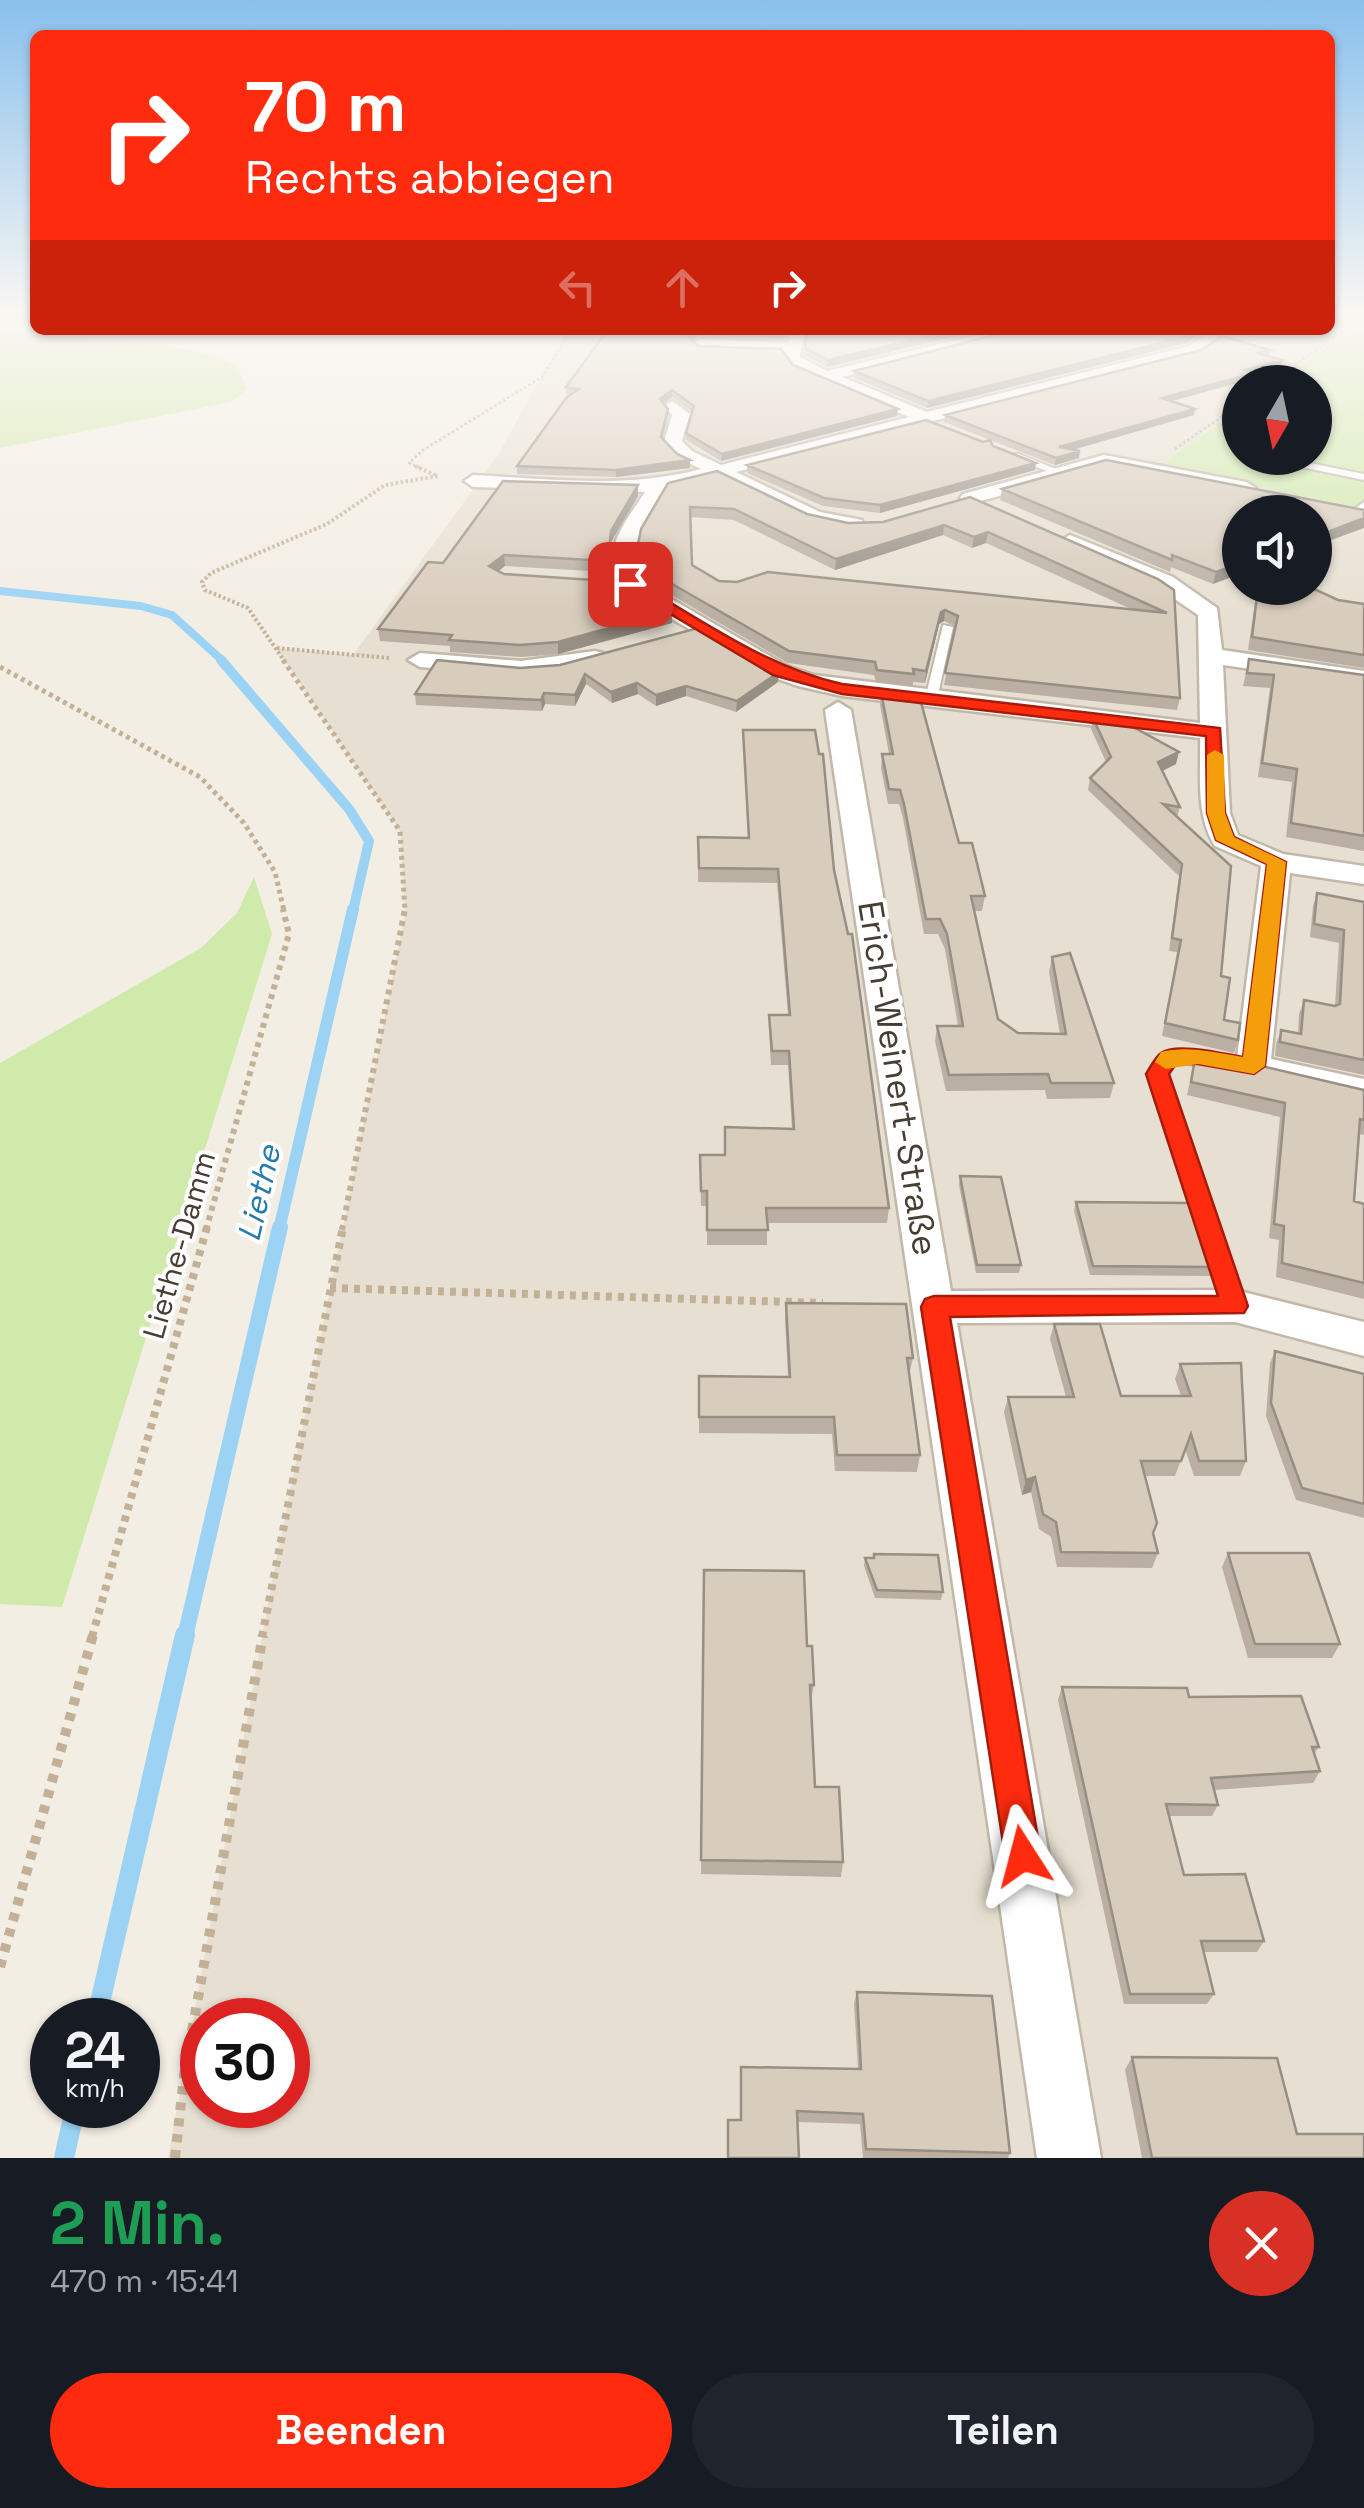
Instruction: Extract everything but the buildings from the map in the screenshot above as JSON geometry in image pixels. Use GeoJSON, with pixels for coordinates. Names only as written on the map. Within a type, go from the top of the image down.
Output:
{"type":"FeatureCollection","features":[{"type":"Feature","properties":{"kind":"street"},"geometry":{"type":"LineString","coordinates":[[681,416],[673,442],[686,455],[719,473],[815,517],[848,524],[881,523]]}},
{"type":"Feature","properties":{"kind":"street"},"geometry":{"type":"LineString","coordinates":[[917,416],[929,421]]}},
{"type":"Feature","properties":{"kind":"street"},"geometry":{"type":"LineString","coordinates":[[473,481],[609,488],[659,486],[948,416]]}},
{"type":"Feature","properties":{"kind":"street"},"geometry":{"type":"LineString","coordinates":[[1005,513],[961,500],[1104,461],[1262,491]]}},
{"type":"Feature","properties":{"kind":"street"},"geometry":{"type":"LineString","coordinates":[[659,486],[647,500],[622,556],[620,570],[630,584],[778,671],[807,681],[931,699],[1214,732]]}},
{"type":"Feature","properties":{"kind":"street"},"geometry":{"type":"LineString","coordinates":[[1041,528],[1166,582],[1209,614],[1216,813],[1226,840],[1276,862],[1364,875]]}},
{"type":"Feature","properties":{"kind":"street"},"geometry":{"type":"LineString","coordinates":[[594,582],[630,584]]}},
{"type":"Feature","properties":{"kind":"street"},"geometry":{"type":"LineString","coordinates":[[666,637],[701,626]]}},
{"type":"Feature","properties":{"kind":"street"},"geometry":{"type":"LineString","coordinates":[[420,660],[522,668],[560,665],[612,653]]}},
{"type":"Feature","properties":{"kind":"street"},"geometry":{"type":"LineString","coordinates":[[1212,656],[1364,678]]}},
{"type":"Feature","properties":{"kind":"street","name":"Erich-Weinert-Straße"},"geometry":{"type":"LineString","coordinates":[[838,710],[1069,2158]]}},
{"type":"Feature","properties":{"kind":"street"},"geometry":{"type":"LineString","coordinates":[[1276,862],[1254,1066],[1364,1091]]}},
{"type":"Feature","properties":{"kind":"street"},"geometry":{"type":"LineString","coordinates":[[934,1307],[1235,1306],[1364,1339]]}},
{"type":"Feature","properties":{"kind":"lane"},"geometry":{"type":"LineString","coordinates":[[1011,454],[1058,472]]}},
{"type":"Feature","properties":{"kind":"lane"},"geometry":{"type":"LineString","coordinates":[[1332,471],[1364,477]]}},
{"type":"Feature","properties":{"kind":"lane"},"geometry":{"type":"LineString","coordinates":[[931,699],[947,628]]}},
{"type":"Feature","properties":{"kind":"lane"},"geometry":{"type":"LineString","coordinates":[[1235,1306],[1158,1074],[1169,1058],[1198,1056],[1254,1066]]}},
{"type":"Feature","properties":{"kind":"path"},"geometry":{"type":"LineString","coordinates":[[175,2158],[184,2076],[273,1576],[405,915],[400,832],[248,608],[205,590],[202,582],[211,573],[326,524],[385,485],[438,476],[410,463],[421,451],[487,416]]}},
{"type":"Feature","properties":{"kind":"path"},"geometry":{"type":"LineString","coordinates":[[1149,467],[1222,416]]}},
{"type":"Feature","properties":{"kind":"path"},"geometry":{"type":"LineString","coordinates":[[276,648],[420,660]]}},
{"type":"Feature","properties":{"kind":"path","name":"Liethe-Damm"},"geometry":{"type":"LineString","coordinates":[[0,666],[200,777],[244,823],[275,872],[289,934],[0,1967]]}},
{"type":"Feature","properties":{"kind":"path"},"geometry":{"type":"LineString","coordinates":[[330,1288],[837,1304]]}},
{"type":"Feature","properties":{"kind":"shaded area"},"geometry":{"type":"Polygon","coordinates":[[[520,416],[1222,416],[1222,421],[1161,464],[1301,495],[1222,495],[1222,605],[1332,605],[1332,502],[1364,509],[1364,2158],[168,2158],[180,2091],[180,2128],[310,2128],[310,1998],[197,1998],[273,1576],[405,915],[400,831],[276,648],[353,655],[498,455],[520,416]]]}},
{"type":"Feature","properties":{"kind":"green space"},"geometry":{"type":"Polygon","coordinates":[[[0,416],[162,416],[0,448],[0,416]]]}},
{"type":"Feature","properties":{"kind":"green space"},"geometry":{"type":"Polygon","coordinates":[[[1332,416],[1364,416],[1364,509],[1332,502],[1332,495],[1299,495],[1160,465],[1222,421],[1222,475],[1332,475],[1332,416]]]}},
{"type":"Feature","properties":{"kind":"green space"},"geometry":{"type":"Polygon","coordinates":[[[254,877],[272,934],[62,1607],[0,1604],[0,1063],[201,948],[237,913],[254,877]]]}},
{"type":"Feature","properties":{"kind":"waterway","name":"Liethe"},"geometry":{"type":"LineString","coordinates":[[0,591],[141,606],[172,615],[224,662]]}},
{"type":"Feature","properties":{"kind":"waterway","name":"Liethe"},"geometry":{"type":"LineString","coordinates":[[221,660],[349,809],[369,841],[353,911]]}},
{"type":"Feature","properties":{"kind":"waterway","name":"Liethe"},"geometry":{"type":"LineString","coordinates":[[279,1230],[353,909]]}},
{"type":"Feature","properties":{"kind":"waterway","name":"Liethe"},"geometry":{"type":"LineString","coordinates":[[185,1637],[280,1227]]}},
{"type":"Feature","properties":{"kind":"waterway","name":"Liethe"},"geometry":{"type":"LineString","coordinates":[[101,1998],[185,1635]]}},
{"type":"Feature","properties":{"kind":"waterway","name":"Liethe"},"geometry":{"type":"LineString","coordinates":[[64,2158],[71,2128]]}},
{"type":"Feature","properties":{"kind":"slow traffic"},"geometry":{"type":"LineString","coordinates":[[1166,1062],[1169,1058],[1198,1056],[1254,1066],[1276,862],[1226,840],[1216,813],[1215,755]]}},
{"type":"Feature","properties":{"kind":"route"},"geometry":{"type":"LineString","coordinates":[[630,584],[778,671],[807,681],[842,689],[1214,732],[1216,813],[1226,840],[1276,862],[1254,1066],[1198,1056],[1169,1058],[1158,1074],[1235,1306],[934,1307],[1023,1856]]}}]}
